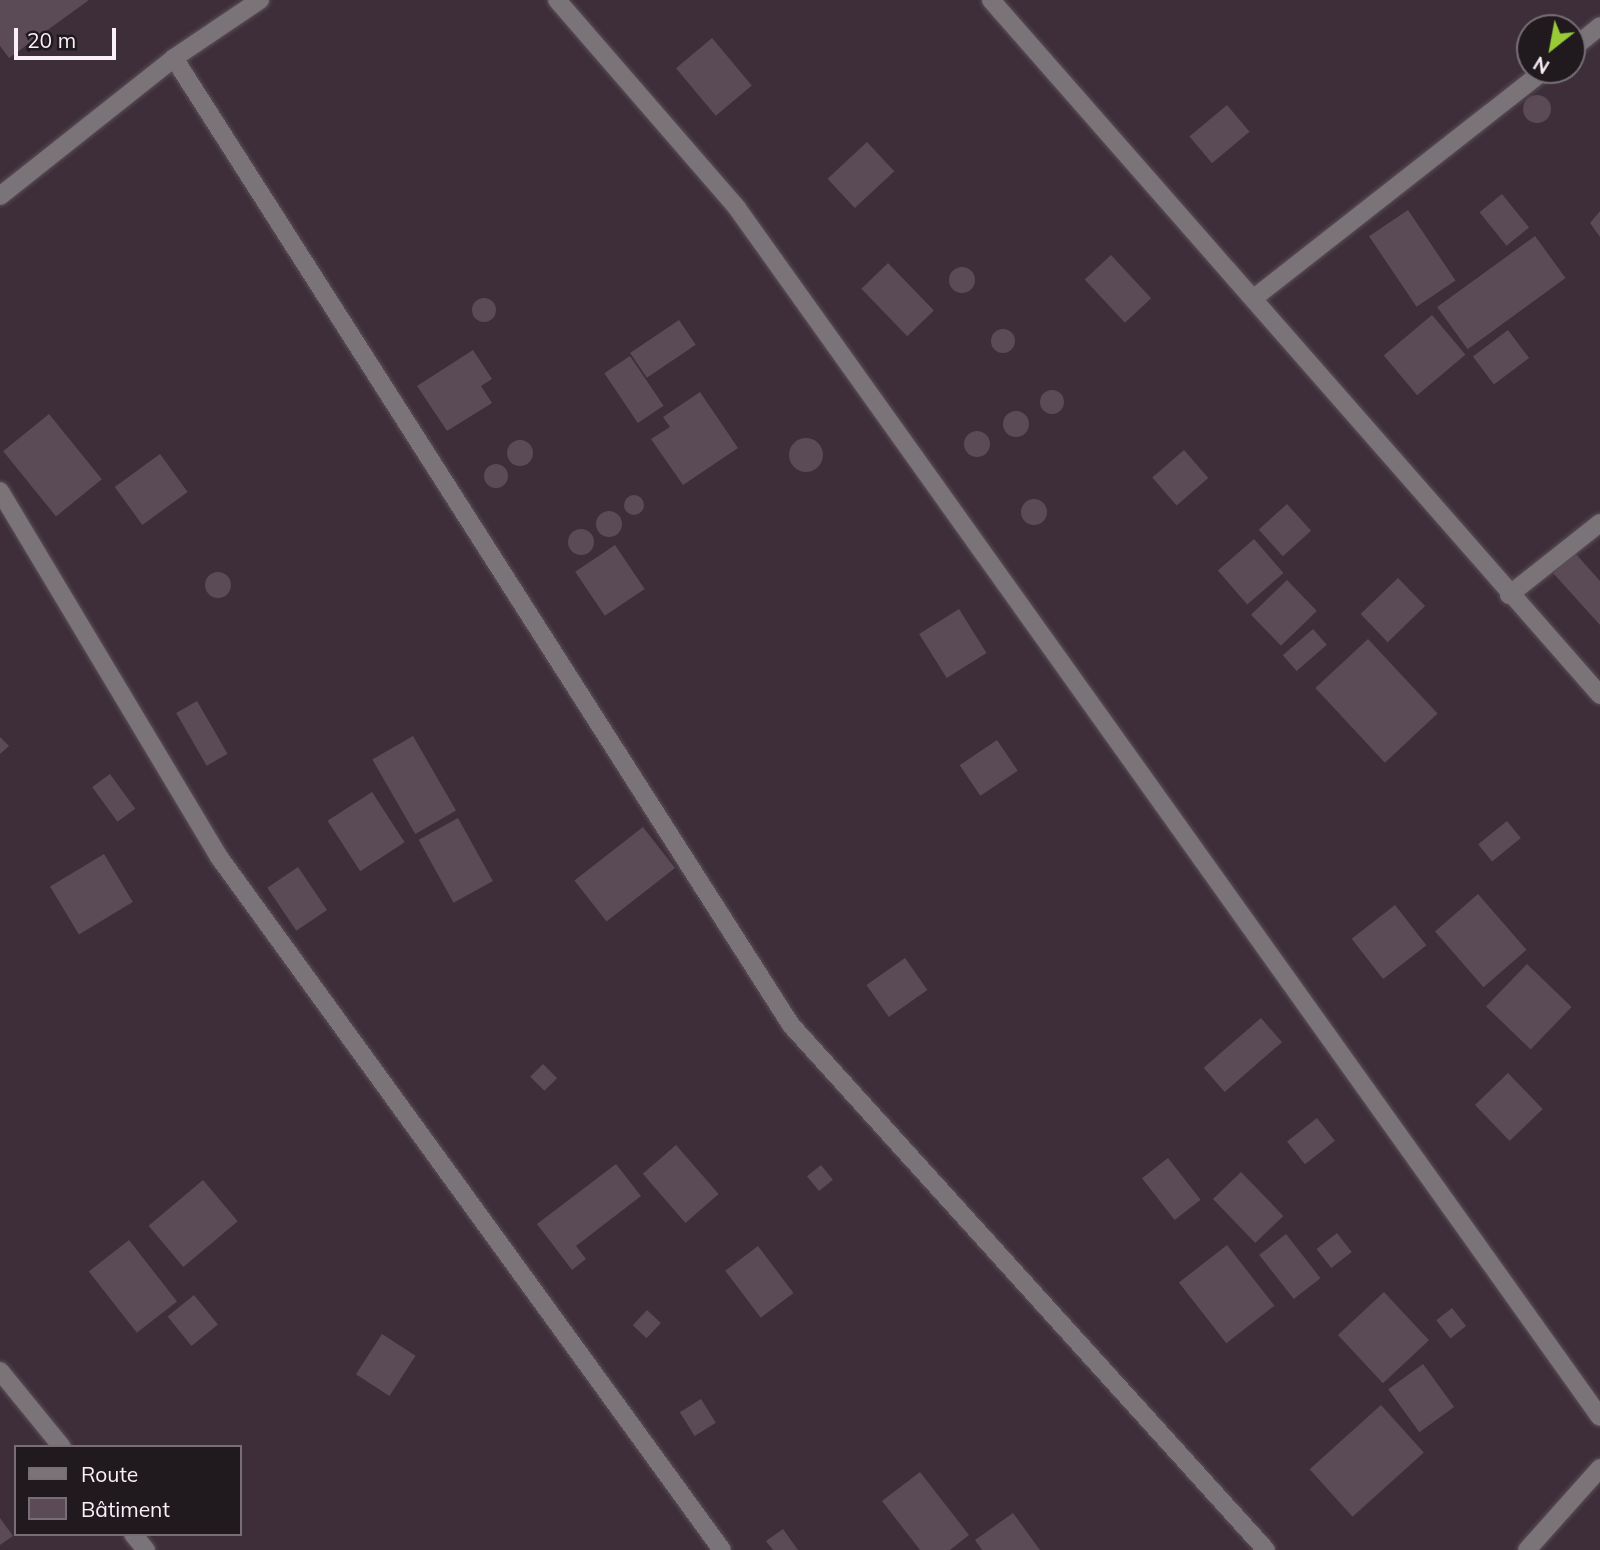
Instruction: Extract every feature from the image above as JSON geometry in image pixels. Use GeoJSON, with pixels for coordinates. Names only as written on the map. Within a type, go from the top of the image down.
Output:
{"type":"FeatureCollection","features":[{"type":"Feature","properties":{"kind":"street"},"geometry":{"type":"LineString","coordinates":[[0,196],[174,58],[260,0]]}},
{"type":"Feature","properties":{"kind":"street"},"geometry":{"type":"LineString","coordinates":[[558,0],[737,208],[1600,1417]]}},
{"type":"Feature","properties":{"kind":"street"},"geometry":{"type":"LineString","coordinates":[[991,0],[1254,298],[1509,595],[1600,695]]}},
{"type":"Feature","properties":{"kind":"street"},"geometry":{"type":"LineString","coordinates":[[1586,37],[1600,26]]}},
{"type":"Feature","properties":{"kind":"street"},"geometry":{"type":"LineString","coordinates":[[174,58],[791,1025],[1266,1550]]}},
{"type":"Feature","properties":{"kind":"street"},"geometry":{"type":"LineString","coordinates":[[1254,298],[1527,84]]}},
{"type":"Feature","properties":{"kind":"street"},"geometry":{"type":"LineString","coordinates":[[0,491],[219,857],[722,1550]]}},
{"type":"Feature","properties":{"kind":"street"},"geometry":{"type":"LineString","coordinates":[[1509,595],[1600,523]]}},
{"type":"Feature","properties":{"kind":"street"},"geometry":{"type":"LineString","coordinates":[[0,1371],[60,1445]]}},
{"type":"Feature","properties":{"kind":"street"},"geometry":{"type":"LineString","coordinates":[[1527,1550],[1600,1468]]}},
{"type":"Feature","properties":{"kind":"street"},"geometry":{"type":"LineString","coordinates":[[135,1536],[146,1550]]}},
{"type":"Feature","properties":{"kind":"building"},"geometry":{"type":"Polygon","coordinates":[[[0,0],[89,0],[9,58],[0,46],[0,0]]]}},
{"type":"Feature","properties":{"kind":"building"},"geometry":{"type":"Polygon","coordinates":[[[712,38],[752,85],[716,116],[676,68],[712,38]]]}},
{"type":"Feature","properties":{"kind":"building"},"geometry":{"type":"Polygon","coordinates":[[[1537,95],[1547,99],[1551,109],[1547,119],[1537,123],[1527,119],[1523,109],[1527,99],[1537,95]]]}},
{"type":"Feature","properties":{"kind":"building"},"geometry":{"type":"Polygon","coordinates":[[[1227,105],[1249,132],[1212,163],[1189,136],[1227,105]]]}},
{"type":"Feature","properties":{"kind":"building"},"geometry":{"type":"Polygon","coordinates":[[[867,142],[894,171],[855,208],[828,179],[867,142]]]}},
{"type":"Feature","properties":{"kind":"building"},"geometry":{"type":"Polygon","coordinates":[[[1502,194],[1529,227],[1507,246],[1479,212],[1502,194]]]}},
{"type":"Feature","properties":{"kind":"building"},"geometry":{"type":"Polygon","coordinates":[[[1408,210],[1456,280],[1417,307],[1369,236],[1408,210]]]}},
{"type":"Feature","properties":{"kind":"building"},"geometry":{"type":"Polygon","coordinates":[[[1600,211],[1600,237],[1590,223],[1600,211]]]}},
{"type":"Feature","properties":{"kind":"building"},"geometry":{"type":"Polygon","coordinates":[[[1535,236],[1566,278],[1468,349],[1437,307],[1535,236]]]}},
{"type":"Feature","properties":{"kind":"building"},"geometry":{"type":"Polygon","coordinates":[[[1111,255],[1151,298],[1125,323],[1085,280],[1111,255]]]}},
{"type":"Feature","properties":{"kind":"building"},"geometry":{"type":"Polygon","coordinates":[[[888,263],[934,310],[907,336],[861,289],[888,263]]]}},
{"type":"Feature","properties":{"kind":"building"},"geometry":{"type":"Polygon","coordinates":[[[962,267],[971,271],[975,280],[971,289],[962,293],[953,289],[949,280],[953,271],[962,267]]]}},
{"type":"Feature","properties":{"kind":"building"},"geometry":{"type":"Polygon","coordinates":[[[479,298],[489,298],[496,305],[496,315],[489,322],[479,322],[472,315],[472,305],[479,298]]]}},
{"type":"Feature","properties":{"kind":"building"},"geometry":{"type":"Polygon","coordinates":[[[1432,315],[1465,355],[1417,395],[1384,355],[1432,315]]]}},
{"type":"Feature","properties":{"kind":"building"},"geometry":{"type":"Polygon","coordinates":[[[679,320],[696,345],[647,378],[630,353],[679,320]]]}},
{"type":"Feature","properties":{"kind":"building"},"geometry":{"type":"Polygon","coordinates":[[[998,329],[1008,329],[1015,336],[1015,346],[1008,353],[998,353],[991,346],[991,336],[998,329]]]}},
{"type":"Feature","properties":{"kind":"building"},"geometry":{"type":"Polygon","coordinates":[[[1508,330],[1529,358],[1494,384],[1473,356],[1508,330]]]}},
{"type":"Feature","properties":{"kind":"building"},"geometry":{"type":"Polygon","coordinates":[[[473,350],[492,379],[481,386],[492,403],[447,431],[417,386],[473,350]]]}},
{"type":"Feature","properties":{"kind":"building"},"geometry":{"type":"Polygon","coordinates":[[[630,356],[664,406],[638,423],[604,373],[630,356]]]}},
{"type":"Feature","properties":{"kind":"building"},"geometry":{"type":"Polygon","coordinates":[[[1047,390],[1057,390],[1064,397],[1064,407],[1057,414],[1047,414],[1040,407],[1040,397],[1047,390]]]}},
{"type":"Feature","properties":{"kind":"building"},"geometry":{"type":"Polygon","coordinates":[[[700,392],[738,448],[683,485],[651,439],[670,427],[663,417],[700,392]]]}},
{"type":"Feature","properties":{"kind":"building"},"geometry":{"type":"Polygon","coordinates":[[[1016,411],[1025,415],[1029,424],[1025,433],[1016,437],[1007,433],[1003,424],[1007,415],[1016,411]]]}},
{"type":"Feature","properties":{"kind":"building"},"geometry":{"type":"Polygon","coordinates":[[[49,414],[102,479],[56,516],[3,451],[49,414]]]}},
{"type":"Feature","properties":{"kind":"building"},"geometry":{"type":"Polygon","coordinates":[[[977,431],[986,435],[990,444],[986,453],[977,457],[968,453],[964,444],[968,435],[977,431]]]}},
{"type":"Feature","properties":{"kind":"building"},"geometry":{"type":"Polygon","coordinates":[[[806,438],[818,443],[823,455],[818,467],[806,472],[794,467],[789,455],[794,443],[806,438]]]}},
{"type":"Feature","properties":{"kind":"building"},"geometry":{"type":"Polygon","coordinates":[[[520,440],[529,444],[533,453],[529,462],[520,466],[511,462],[507,453],[511,444],[520,440]]]}},
{"type":"Feature","properties":{"kind":"building"},"geometry":{"type":"Polygon","coordinates":[[[1184,450],[1208,478],[1177,505],[1152,478],[1184,450]]]}},
{"type":"Feature","properties":{"kind":"building"},"geometry":{"type":"Polygon","coordinates":[[[160,454],[188,492],[142,525],[115,487],[160,454]]]}},
{"type":"Feature","properties":{"kind":"building"},"geometry":{"type":"Polygon","coordinates":[[[491,464],[501,464],[508,471],[508,481],[501,488],[491,488],[484,481],[484,471],[491,464]]]}},
{"type":"Feature","properties":{"kind":"building"},"geometry":{"type":"Polygon","coordinates":[[[634,495],[641,498],[644,505],[641,512],[634,515],[627,512],[624,505],[627,498],[634,495]]]}},
{"type":"Feature","properties":{"kind":"building"},"geometry":{"type":"Polygon","coordinates":[[[1034,499],[1043,503],[1047,512],[1043,521],[1034,525],[1025,521],[1021,512],[1025,503],[1034,499]]]}},
{"type":"Feature","properties":{"kind":"building"},"geometry":{"type":"Polygon","coordinates":[[[1287,504],[1311,531],[1283,556],[1259,529],[1287,504]]]}},
{"type":"Feature","properties":{"kind":"building"},"geometry":{"type":"Polygon","coordinates":[[[609,511],[618,515],[622,524],[618,533],[609,537],[600,533],[596,524],[600,515],[609,511]]]}},
{"type":"Feature","properties":{"kind":"building"},"geometry":{"type":"Polygon","coordinates":[[[581,529],[590,533],[594,542],[590,551],[581,555],[572,551],[568,542],[572,533],[581,529]]]}},
{"type":"Feature","properties":{"kind":"building"},"geometry":{"type":"Polygon","coordinates":[[[1254,539],[1284,573],[1247,604],[1218,570],[1254,539]]]}},
{"type":"Feature","properties":{"kind":"building"},"geometry":{"type":"Polygon","coordinates":[[[615,545],[645,589],[605,616],[575,572],[615,545]]]}},
{"type":"Feature","properties":{"kind":"building"},"geometry":{"type":"Polygon","coordinates":[[[1575,553],[1600,581],[1600,625],[1553,573],[1575,553]]]}},
{"type":"Feature","properties":{"kind":"building"},"geometry":{"type":"Polygon","coordinates":[[[218,572],[227,576],[231,585],[227,594],[218,598],[209,594],[205,585],[209,576],[218,572]]]}},
{"type":"Feature","properties":{"kind":"building"},"geometry":{"type":"Polygon","coordinates":[[[1398,578],[1425,606],[1388,642],[1361,614],[1398,578]]]}},
{"type":"Feature","properties":{"kind":"building"},"geometry":{"type":"Polygon","coordinates":[[[1287,580],[1317,611],[1281,646],[1251,615],[1287,580]]]}},
{"type":"Feature","properties":{"kind":"building"},"geometry":{"type":"Polygon","coordinates":[[[959,609],[987,653],[947,678],[919,634],[959,609]]]}},
{"type":"Feature","properties":{"kind":"building"},"geometry":{"type":"Polygon","coordinates":[[[1313,629],[1327,645],[1297,671],[1283,655],[1313,629]]]}},
{"type":"Feature","properties":{"kind":"building"},"geometry":{"type":"Polygon","coordinates":[[[1368,639],[1438,714],[1385,763],[1315,688],[1368,639]]]}},
{"type":"Feature","properties":{"kind":"building"},"geometry":{"type":"Polygon","coordinates":[[[197,701],[228,754],[207,766],[176,713],[197,701]]]}},
{"type":"Feature","properties":{"kind":"building"},"geometry":{"type":"Polygon","coordinates":[[[413,736],[456,810],[415,834],[372,760],[413,736]]]}},
{"type":"Feature","properties":{"kind":"building"},"geometry":{"type":"Polygon","coordinates":[[[0,737],[9,746],[0,754],[0,737]]]}},
{"type":"Feature","properties":{"kind":"building"},"geometry":{"type":"Polygon","coordinates":[[[997,740],[1018,771],[980,796],[960,765],[997,740]]]}},
{"type":"Feature","properties":{"kind":"building"},"geometry":{"type":"Polygon","coordinates":[[[110,774],[135,809],[117,822],[92,787],[110,774]]]}},
{"type":"Feature","properties":{"kind":"building"},"geometry":{"type":"Polygon","coordinates":[[[372,792],[405,842],[360,871],[328,821],[372,792]]]}},
{"type":"Feature","properties":{"kind":"building"},"geometry":{"type":"Polygon","coordinates":[[[458,818],[493,881],[454,903],[419,840],[458,818]]]}},
{"type":"Feature","properties":{"kind":"building"},"geometry":{"type":"Polygon","coordinates":[[[1507,821],[1521,838],[1492,861],[1478,844],[1507,821]]]}},
{"type":"Feature","properties":{"kind":"building"},"geometry":{"type":"Polygon","coordinates":[[[643,827],[675,868],[606,922],[574,881],[643,827]]]}},
{"type":"Feature","properties":{"kind":"building"},"geometry":{"type":"Polygon","coordinates":[[[104,854],[133,902],[79,934],[50,886],[104,854]]]}},
{"type":"Feature","properties":{"kind":"building"},"geometry":{"type":"Polygon","coordinates":[[[298,867],[327,910],[296,931],[267,888],[298,867]]]}},
{"type":"Feature","properties":{"kind":"building"},"geometry":{"type":"Polygon","coordinates":[[[1478,894],[1527,950],[1484,987],[1435,931],[1478,894]]]}},
{"type":"Feature","properties":{"kind":"building"},"geometry":{"type":"Polygon","coordinates":[[[1395,905],[1426,945],[1383,979],[1352,939],[1395,905]]]}},
{"type":"Feature","properties":{"kind":"building"},"geometry":{"type":"Polygon","coordinates":[[[905,958],[927,990],[889,1017],[866,985],[905,958]]]}},
{"type":"Feature","properties":{"kind":"building"},"geometry":{"type":"Polygon","coordinates":[[[1527,964],[1572,1007],[1531,1050],[1486,1006],[1527,964]]]}},
{"type":"Feature","properties":{"kind":"building"},"geometry":{"type":"Polygon","coordinates":[[[1261,1018],[1282,1042],[1225,1092],[1204,1068],[1261,1018]]]}},
{"type":"Feature","properties":{"kind":"building"},"geometry":{"type":"Polygon","coordinates":[[[543,1064],[557,1078],[544,1091],[530,1077],[543,1064]]]}},
{"type":"Feature","properties":{"kind":"building"},"geometry":{"type":"Polygon","coordinates":[[[1508,1073],[1543,1109],[1510,1141],[1475,1105],[1508,1073]]]}},
{"type":"Feature","properties":{"kind":"building"},"geometry":{"type":"Polygon","coordinates":[[[1317,1118],[1335,1141],[1305,1164],[1287,1141],[1317,1118]]]}},
{"type":"Feature","properties":{"kind":"building"},"geometry":{"type":"Polygon","coordinates":[[[676,1145],[719,1194],[685,1223],[643,1174],[676,1145]]]}},
{"type":"Feature","properties":{"kind":"building"},"geometry":{"type":"Polygon","coordinates":[[[1168,1158],[1201,1200],[1175,1220],[1142,1178],[1168,1158]]]}},
{"type":"Feature","properties":{"kind":"building"},"geometry":{"type":"Polygon","coordinates":[[[616,1164],[641,1196],[576,1246],[586,1259],[572,1270],[537,1224],[616,1164]]]}},
{"type":"Feature","properties":{"kind":"building"},"geometry":{"type":"Polygon","coordinates":[[[821,1165],[833,1180],[819,1191],[807,1176],[821,1165]]]}},
{"type":"Feature","properties":{"kind":"building"},"geometry":{"type":"Polygon","coordinates":[[[1241,1172],[1283,1216],[1255,1243],[1213,1199],[1241,1172]]]}},
{"type":"Feature","properties":{"kind":"building"},"geometry":{"type":"Polygon","coordinates":[[[203,1180],[238,1221],[183,1267],[149,1226],[203,1180]]]}},
{"type":"Feature","properties":{"kind":"building"},"geometry":{"type":"Polygon","coordinates":[[[1337,1233],[1352,1252],[1331,1268],[1317,1249],[1337,1233]]]}},
{"type":"Feature","properties":{"kind":"building"},"geometry":{"type":"Polygon","coordinates":[[[1286,1234],[1320,1278],[1294,1299],[1259,1255],[1286,1234]]]}},
{"type":"Feature","properties":{"kind":"building"},"geometry":{"type":"Polygon","coordinates":[[[129,1240],[177,1301],[137,1333],[89,1271],[129,1240]]]}},
{"type":"Feature","properties":{"kind":"building"},"geometry":{"type":"Polygon","coordinates":[[[1227,1245],[1274,1306],[1226,1343],[1179,1283],[1227,1245]]]}},
{"type":"Feature","properties":{"kind":"building"},"geometry":{"type":"Polygon","coordinates":[[[758,1246],[794,1293],[761,1318],[725,1271],[758,1246]]]}},
{"type":"Feature","properties":{"kind":"building"},"geometry":{"type":"Polygon","coordinates":[[[1384,1292],[1429,1340],[1383,1383],[1338,1335],[1384,1292]]]}},
{"type":"Feature","properties":{"kind":"building"},"geometry":{"type":"Polygon","coordinates":[[[194,1295],[218,1325],[191,1346],[168,1316],[194,1295]]]}},
{"type":"Feature","properties":{"kind":"building"},"geometry":{"type":"Polygon","coordinates":[[[1452,1308],[1466,1326],[1450,1338],[1436,1320],[1452,1308]]]}},
{"type":"Feature","properties":{"kind":"building"},"geometry":{"type":"Polygon","coordinates":[[[647,1310],[661,1323],[647,1338],[633,1325],[647,1310]]]}},
{"type":"Feature","properties":{"kind":"building"},"geometry":{"type":"Polygon","coordinates":[[[382,1334],[416,1356],[389,1396],[356,1374],[382,1334]]]}},
{"type":"Feature","properties":{"kind":"building"},"geometry":{"type":"Polygon","coordinates":[[[1423,1364],[1454,1407],[1419,1432],[1388,1389],[1423,1364]]]}},
{"type":"Feature","properties":{"kind":"building"},"geometry":{"type":"Polygon","coordinates":[[[701,1399],[716,1423],[695,1436],[680,1412],[701,1399]]]}},
{"type":"Feature","properties":{"kind":"building"},"geometry":{"type":"Polygon","coordinates":[[[1381,1405],[1424,1453],[1352,1517],[1310,1469],[1381,1405]]]}},
{"type":"Feature","properties":{"kind":"building"},"geometry":{"type":"Polygon","coordinates":[[[920,1472],[969,1535],[950,1550],[920,1550],[882,1501],[920,1472]]]}},
{"type":"Feature","properties":{"kind":"building"},"geometry":{"type":"Polygon","coordinates":[[[1013,1513],[1040,1550],[982,1550],[975,1540],[1013,1513]]]}},
{"type":"Feature","properties":{"kind":"building"},"geometry":{"type":"Polygon","coordinates":[[[0,1518],[13,1536],[0,1545],[0,1518]]]}},
{"type":"Feature","properties":{"kind":"building"},"geometry":{"type":"Polygon","coordinates":[[[783,1529],[798,1550],[773,1550],[766,1541],[783,1529]]]}}]}
